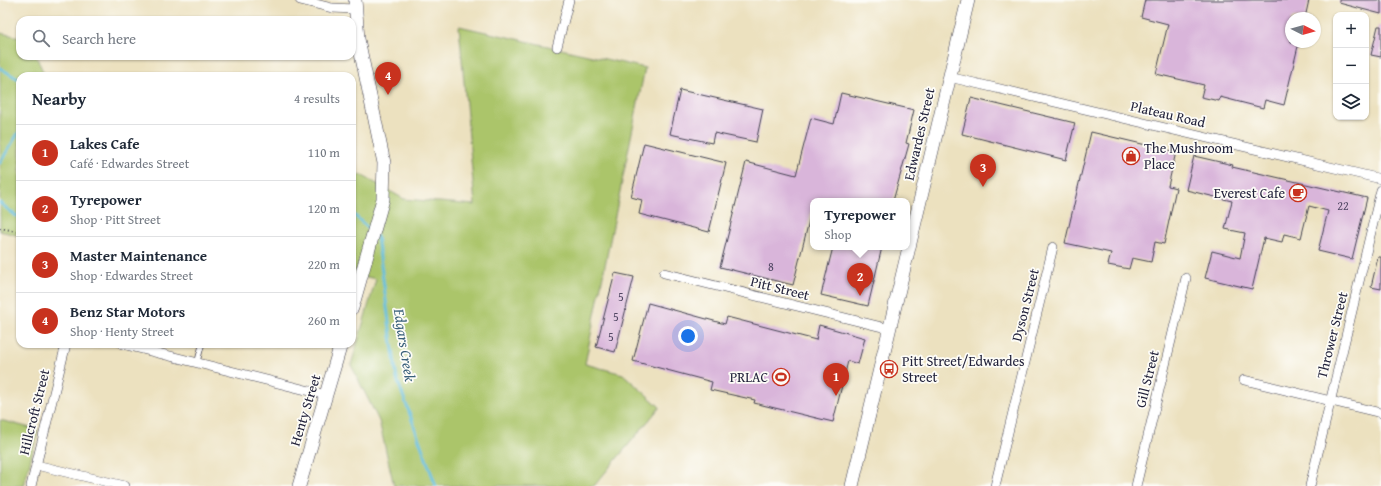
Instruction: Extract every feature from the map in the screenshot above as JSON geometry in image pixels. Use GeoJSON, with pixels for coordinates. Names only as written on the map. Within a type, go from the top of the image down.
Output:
{"type":"FeatureCollection","features":[{"type":"Feature","properties":{"kind":"street"},"geometry":{"type":"LineString","coordinates":[[300,0],[332,8],[355,4],[363,68],[384,163],[383,199],[356,295]]}},
{"type":"Feature","properties":{"kind":"street"},"geometry":{"type":"LineString","coordinates":[[558,47],[569,0]]}},
{"type":"Feature","properties":{"kind":"street","name":"Edwardes Street"},"geometry":{"type":"LineString","coordinates":[[910,244],[968,0]]}},
{"type":"Feature","properties":{"kind":"street","name":"Plateau Road"},"geometry":{"type":"LineString","coordinates":[[949,77],[1381,179]]}},
{"type":"Feature","properties":{"kind":"street","name":"Thrower Street"},"geometry":{"type":"LineString","coordinates":[[1310,486],[1381,190]]}},
{"type":"Feature","properties":{"kind":"street","name":"Dyson Street"},"geometry":{"type":"LineString","coordinates":[[995,486],[1053,247]]}},
{"type":"Feature","properties":{"kind":"street","name":"Edwardes Street"},"geometry":{"type":"LineString","coordinates":[[852,486],[908,250]]}},
{"type":"Feature","properties":{"kind":"street","name":"Pitt Street"},"geometry":{"type":"LineString","coordinates":[[664,273],[890,329]]}},
{"type":"Feature","properties":{"kind":"street","name":"Gill Street"},"geometry":{"type":"LineString","coordinates":[[1136,486],[1186,278]]}},
{"type":"Feature","properties":{"kind":"street","name":"Hillcroft Street"},"geometry":{"type":"LineString","coordinates":[[31,486],[65,348]]}},
{"type":"Feature","properties":{"kind":"street"},"geometry":{"type":"LineString","coordinates":[[138,348],[326,395]]}},
{"type":"Feature","properties":{"kind":"street","name":"Henty Street"},"geometry":{"type":"LineString","coordinates":[[299,486],[340,348]]}},
{"type":"Feature","properties":{"kind":"street"},"geometry":{"type":"LineString","coordinates":[[1244,380],[1381,413]]}},
{"type":"Feature","properties":{"kind":"street"},"geometry":{"type":"LineString","coordinates":[[36,465],[125,486]]}},
{"type":"Feature","properties":{"kind":"lane"},"geometry":{"type":"LineString","coordinates":[[197,363],[201,348]]}},
{"type":"Feature","properties":{"kind":"path"},"geometry":{"type":"LineString","coordinates":[[0,228],[16,231]]}},
{"type":"Feature","properties":{"kind":"green space"},"geometry":{"type":"Polygon","coordinates":[[[459,26],[645,68],[585,364],[623,374],[660,407],[594,486],[394,486],[379,421],[351,365],[376,279],[356,275],[356,174],[361,175],[404,199],[475,205],[459,26]]]}},
{"type":"Feature","properties":{"kind":"green space"},"geometry":{"type":"Polygon","coordinates":[[[0,33],[16,36],[16,60],[38,60],[43,72],[16,72],[16,235],[0,231],[0,33]]]}},
{"type":"Feature","properties":{"kind":"green space"},"geometry":{"type":"Polygon","coordinates":[[[0,420],[38,430],[24,486],[0,486],[0,420]]]}},
{"type":"Feature","properties":{"kind":"building"},"geometry":{"type":"Polygon","coordinates":[[[1145,0],[1309,0],[1306,12],[1285,12],[1285,48],[1298,48],[1284,105],[1265,100],[1263,108],[1220,97],[1219,101],[1201,97],[1204,85],[1156,74],[1168,24],[1141,17],[1145,0]]]}},
{"type":"Feature","properties":{"kind":"building"},"geometry":{"type":"Polygon","coordinates":[[[1339,0],[1381,0],[1381,14],[1339,3],[1339,0]]]}},
{"type":"Feature","properties":{"kind":"building"},"geometry":{"type":"Polygon","coordinates":[[[1378,26],[1381,26],[1381,57],[1371,55],[1378,26]]]}},
{"type":"Feature","properties":{"kind":"building"},"geometry":{"type":"Polygon","coordinates":[[[680,90],[763,109],[756,142],[714,133],[712,143],[670,134],[680,90]]]}},
{"type":"Feature","properties":{"kind":"building"},"geometry":{"type":"Polygon","coordinates":[[[841,93],[914,110],[906,143],[909,144],[894,198],[810,198],[810,217],[793,285],[720,267],[746,162],[796,175],[811,118],[834,124],[841,93]]]}},
{"type":"Feature","properties":{"kind":"building"},"geometry":{"type":"Polygon","coordinates":[[[971,98],[1075,123],[1066,160],[962,134],[971,98]]]}},
{"type":"Feature","properties":{"kind":"building"},"geometry":{"type":"Polygon","coordinates":[[[1091,132],[1176,152],[1168,186],[1176,188],[1164,244],[1155,242],[1151,262],[1132,258],[1129,269],[1108,265],[1111,253],[1065,243],[1091,132]]]}},
{"type":"Feature","properties":{"kind":"building"},"geometry":{"type":"Polygon","coordinates":[[[644,143],[726,163],[709,232],[639,214],[642,200],[631,197],[644,143]]]}},
{"type":"Feature","properties":{"kind":"building"},"geometry":{"type":"Polygon","coordinates":[[[1194,156],[1233,165],[1232,167],[1367,198],[1352,259],[1318,251],[1328,211],[1309,206],[1301,238],[1284,234],[1282,242],[1264,238],[1252,289],[1205,278],[1212,251],[1240,258],[1245,233],[1225,229],[1232,201],[1186,190],[1194,156]]]}},
{"type":"Feature","properties":{"kind":"building"},"geometry":{"type":"Polygon","coordinates":[[[832,250],[881,250],[868,306],[821,295],[832,250]]]}},
{"type":"Feature","properties":{"kind":"building"},"geometry":{"type":"Polygon","coordinates":[[[1378,257],[1381,257],[1381,289],[1371,287],[1378,257]]]}},
{"type":"Feature","properties":{"kind":"building"},"geometry":{"type":"Polygon","coordinates":[[[615,273],[634,277],[615,352],[596,347],[615,273]]]}},
{"type":"Feature","properties":{"kind":"building"},"geometry":{"type":"Polygon","coordinates":[[[648,303],[725,324],[727,317],[816,340],[819,325],[865,338],[858,364],[848,361],[833,422],[754,403],[755,400],[710,390],[712,382],[633,361],[648,303]]]}},
{"type":"Feature","properties":{"kind":"waterway","name":"Edgars Creek"},"geometry":{"type":"LineString","coordinates":[[0,68],[16,78]]}},
{"type":"Feature","properties":{"kind":"waterway","name":"Edgars Creek"},"geometry":{"type":"LineString","coordinates":[[0,163],[16,137]]}},
{"type":"Feature","properties":{"kind":"waterway","name":"Edgars Creek"},"geometry":{"type":"LineString","coordinates":[[0,203],[16,216]]}},
{"type":"Feature","properties":{"kind":"waterway","name":"Edgars Creek"},"geometry":{"type":"LineString","coordinates":[[356,217],[370,230]]}},
{"type":"Feature","properties":{"kind":"waterway","name":"Edgars Creek"},"geometry":{"type":"LineString","coordinates":[[377,236],[397,379],[436,486]]}},
{"type":"Feature","properties":{"kind":"place","name":"Benz Star Motors"},"geometry":{"type":"Point","coordinates":[388,95]}},
{"type":"Feature","properties":{"kind":"place","name":"The Mushroom Place"},"geometry":{"type":"Point","coordinates":[1131,156]}},
{"type":"Feature","properties":{"kind":"place","name":"Master Maintenance"},"geometry":{"type":"Point","coordinates":[983,187]}},
{"type":"Feature","properties":{"kind":"place","name":"Everest Cafe"},"geometry":{"type":"Point","coordinates":[1298,193]}},
{"type":"Feature","properties":{"kind":"place","name":"Tyrepower"},"geometry":{"type":"Point","coordinates":[860,296]}},
{"type":"Feature","properties":{"kind":"place","name":"Pitt Street/Edwardes Street"},"geometry":{"type":"Point","coordinates":[889,369]}},
{"type":"Feature","properties":{"kind":"place","name":"PRLAC"},"geometry":{"type":"Point","coordinates":[781,377]}},
{"type":"Feature","properties":{"kind":"place","name":"Lakes Cafe"},"geometry":{"type":"Point","coordinates":[836,396]}}]}
